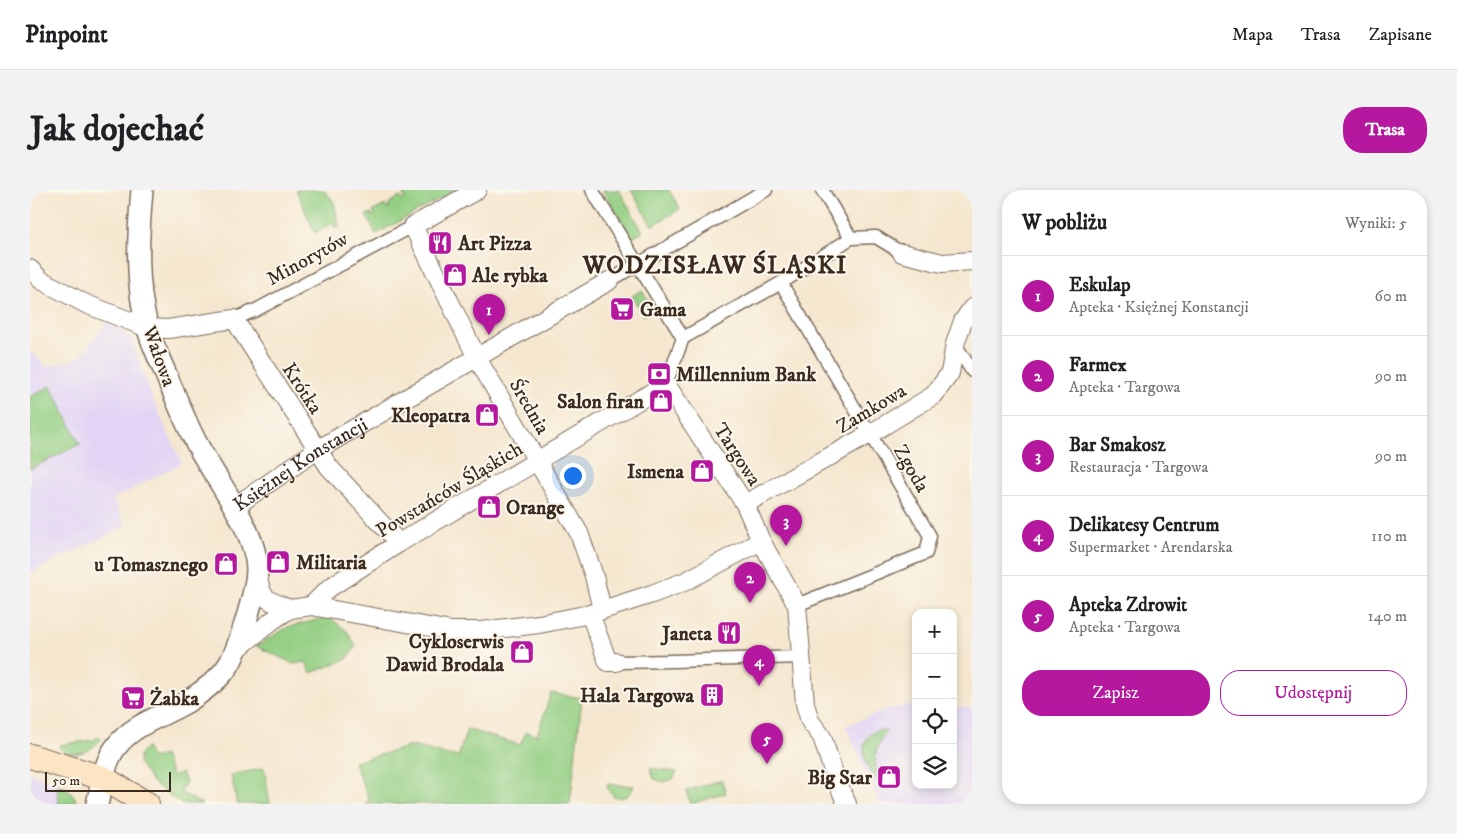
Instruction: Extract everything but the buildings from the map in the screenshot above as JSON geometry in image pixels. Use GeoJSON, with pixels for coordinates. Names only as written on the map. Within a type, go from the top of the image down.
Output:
{"type":"FeatureCollection","features":[{"type":"Feature","properties":{"kind":"main road"},"geometry":{"type":"LineString","coordinates":[[30,756],[103,778],[147,804]]}},
{"type":"Feature","properties":{"kind":"street","name":"Wałowa"},"geometry":{"type":"LineString","coordinates":[[142,190],[139,235],[140,273],[148,328],[196,442],[234,507]]}},
{"type":"Feature","properties":{"kind":"street","name":"Minorytów"},"geometry":{"type":"LineString","coordinates":[[148,328],[168,329],[234,319],[256,310],[477,190]]}},
{"type":"Feature","properties":{"kind":"street"},"geometry":{"type":"LineString","coordinates":[[592,190],[683,338]]}},
{"type":"Feature","properties":{"kind":"street"},"geometry":{"type":"LineString","coordinates":[[610,281],[766,190]]}},
{"type":"Feature","properties":{"kind":"street"},"geometry":{"type":"LineString","coordinates":[[822,190],[852,238]]}},
{"type":"Feature","properties":{"kind":"street","name":"Średnia"},"geometry":{"type":"LineString","coordinates":[[413,226],[477,358],[579,533],[594,576],[596,612],[608,662],[618,662]]}},
{"type":"Feature","properties":{"kind":"street"},"geometry":{"type":"LineString","coordinates":[[666,384],[683,338],[781,283],[852,238],[876,237],[902,253],[942,263],[972,261]]}},
{"type":"Feature","properties":{"kind":"street"},"geometry":{"type":"LineString","coordinates":[[30,268],[41,280],[86,304],[148,328]]}},
{"type":"Feature","properties":{"kind":"street","name":"Księżnej Konstancji"},"geometry":{"type":"LineString","coordinates":[[97,804],[109,758],[115,747],[132,730],[185,703],[207,688],[228,667],[236,650],[250,606],[257,569],[249,538],[234,507],[317,450],[610,281]]}},
{"type":"Feature","properties":{"kind":"street","name":"Zgoda"},"geometry":{"type":"LineString","coordinates":[[781,283],[930,536],[926,553],[797,605]]}},
{"type":"Feature","properties":{"kind":"street","name":"Zamkowa"},"geometry":{"type":"LineString","coordinates":[[745,504],[870,434],[934,395],[950,373],[955,344],[963,321],[972,308]]}},
{"type":"Feature","properties":{"kind":"street","name":"Krótka"},"geometry":{"type":"LineString","coordinates":[[234,319],[329,467],[399,543]]}},
{"type":"Feature","properties":{"kind":"street"},"geometry":{"type":"LineString","coordinates":[[955,344],[972,371]]}},
{"type":"Feature","properties":{"kind":"street","name":"Powstańców Śląskich"},"geometry":{"type":"LineString","coordinates":[[311,606],[330,588],[399,543],[666,384]]}},
{"type":"Feature","properties":{"kind":"street","name":"Targowa"},"geometry":{"type":"LineString","coordinates":[[666,384],[745,504],[761,541],[797,605],[805,704],[810,721],[822,737],[836,780],[847,804]]}},
{"type":"Feature","properties":{"kind":"street"},"geometry":{"type":"LineString","coordinates":[[236,650],[273,620],[290,609],[311,606],[452,631],[481,631],[539,624],[596,612],[686,581],[761,541]]}},
{"type":"Feature","properties":{"kind":"street"},"geometry":{"type":"LineString","coordinates":[[257,569],[260,590],[265,599],[290,609]]}},
{"type":"Feature","properties":{"kind":"street"},"geometry":{"type":"LineString","coordinates":[[618,662],[800,657]]}},
{"type":"Feature","properties":{"kind":"shaded area"},"geometry":{"type":"Polygon","coordinates":[[[108,322],[131,337],[152,398],[182,463],[113,499],[126,526],[30,573],[30,351],[46,367],[79,358],[108,322]]]}},
{"type":"Feature","properties":{"kind":"shaded area"},"geometry":{"type":"Polygon","coordinates":[[[912,705],[912,789],[957,789],[957,706],[972,708],[972,804],[880,804],[846,726],[885,710],[912,705]]]}},
{"type":"Feature","properties":{"kind":"shaded area"},"geometry":{"type":"Polygon","coordinates":[[[30,773],[61,784],[75,798],[74,804],[30,804],[30,773]]]}},
{"type":"Feature","properties":{"kind":"green space"},"geometry":{"type":"Polygon","coordinates":[[[296,190],[324,190],[334,202],[339,226],[335,228],[333,223],[315,233],[296,190]]]}},
{"type":"Feature","properties":{"kind":"green space"},"geometry":{"type":"Polygon","coordinates":[[[407,190],[457,190],[376,234],[366,215],[371,213],[372,216],[375,215],[373,211],[385,205],[387,208],[390,207],[389,203],[400,197],[402,200],[405,199],[402,192],[407,190]]]}},
{"type":"Feature","properties":{"kind":"green space"},"geometry":{"type":"Polygon","coordinates":[[[603,190],[619,190],[643,232],[632,238],[603,190]]]}},
{"type":"Feature","properties":{"kind":"green space"},"geometry":{"type":"Polygon","coordinates":[[[631,190],[669,190],[680,209],[652,226],[631,190]]]}},
{"type":"Feature","properties":{"kind":"green space"},"geometry":{"type":"Polygon","coordinates":[[[642,290],[654,310],[643,316],[632,296],[642,290]]]}},
{"type":"Feature","properties":{"kind":"green space"},"geometry":{"type":"Polygon","coordinates":[[[51,386],[80,444],[30,469],[30,397],[51,386]]]}},
{"type":"Feature","properties":{"kind":"green space"},"geometry":{"type":"Polygon","coordinates":[[[329,617],[347,631],[356,646],[347,659],[311,673],[306,662],[294,664],[256,646],[288,627],[329,617]]]}},
{"type":"Feature","properties":{"kind":"green space"},"geometry":{"type":"Polygon","coordinates":[[[551,693],[582,698],[570,804],[366,804],[370,802],[354,762],[411,746],[458,757],[467,729],[520,745],[526,732],[537,735],[551,693]]]}},
{"type":"Feature","properties":{"kind":"green space"},"geometry":{"type":"Polygon","coordinates":[[[881,730],[887,731],[879,743],[875,762],[880,782],[869,769],[864,753],[864,745],[867,738],[881,730]]]}},
{"type":"Feature","properties":{"kind":"green space"},"geometry":{"type":"Polygon","coordinates":[[[99,736],[102,739],[88,750],[70,754],[60,749],[59,745],[94,740],[99,736]]]}},
{"type":"Feature","properties":{"kind":"green space"},"geometry":{"type":"Polygon","coordinates":[[[146,747],[152,759],[164,755],[172,776],[182,773],[186,782],[180,792],[202,804],[181,804],[152,782],[139,764],[139,755],[146,747]]]}},
{"type":"Feature","properties":{"kind":"green space"},"geometry":{"type":"Polygon","coordinates":[[[264,768],[270,804],[237,804],[231,775],[264,768]]]}},
{"type":"Feature","properties":{"kind":"green space"},"geometry":{"type":"Polygon","coordinates":[[[650,768],[677,772],[673,779],[664,782],[654,779],[650,768]]]}},
{"type":"Feature","properties":{"kind":"green space"},"geometry":{"type":"Polygon","coordinates":[[[722,780],[726,793],[691,804],[686,791],[722,780]]]}},
{"type":"Feature","properties":{"kind":"green space"},"geometry":{"type":"Polygon","coordinates":[[[607,784],[634,786],[628,795],[619,798],[611,794],[607,784]]]}},
{"type":"Feature","properties":{"kind":"green space"},"geometry":{"type":"Polygon","coordinates":[[[59,785],[71,792],[77,804],[58,804],[59,797],[57,793],[59,785]]]}},
{"type":"Feature","properties":{"kind":"place","name":"Art Pizza"},"geometry":{"type":"Point","coordinates":[440,243]}},
{"type":"Feature","properties":{"kind":"place","name":"Ale rybka"},"geometry":{"type":"Point","coordinates":[455,275]}},
{"type":"Feature","properties":{"kind":"place","name":"Gama"},"geometry":{"type":"Point","coordinates":[622,309]}},
{"type":"Feature","properties":{"kind":"place","name":"Eskulap"},"geometry":{"type":"Point","coordinates":[489,335]}},
{"type":"Feature","properties":{"kind":"place","name":"Millennium Bank"},"geometry":{"type":"Point","coordinates":[659,374]}},
{"type":"Feature","properties":{"kind":"place","name":"Salon firan"},"geometry":{"type":"Point","coordinates":[661,401]}},
{"type":"Feature","properties":{"kind":"place","name":"Kleopatra"},"geometry":{"type":"Point","coordinates":[487,415]}},
{"type":"Feature","properties":{"kind":"place","name":"Ismena"},"geometry":{"type":"Point","coordinates":[702,471]}},
{"type":"Feature","properties":{"kind":"place","name":"Orange"},"geometry":{"type":"Point","coordinates":[489,507]}},
{"type":"Feature","properties":{"kind":"place","name":"Bar Smakosz"},"geometry":{"type":"Point","coordinates":[786,546]}},
{"type":"Feature","properties":{"kind":"place","name":"Militaria"},"geometry":{"type":"Point","coordinates":[278,562]}},
{"type":"Feature","properties":{"kind":"place","name":"u Tomasznego"},"geometry":{"type":"Point","coordinates":[226,564]}},
{"type":"Feature","properties":{"kind":"place","name":"Farmex"},"geometry":{"type":"Point","coordinates":[750,603]}},
{"type":"Feature","properties":{"kind":"place","name":"Janeta"},"geometry":{"type":"Point","coordinates":[729,633]}},
{"type":"Feature","properties":{"kind":"place","name":"Cykloserwis Dawid Brodala"},"geometry":{"type":"Point","coordinates":[522,652]}},
{"type":"Feature","properties":{"kind":"place","name":"Delikatesy Centrum"},"geometry":{"type":"Point","coordinates":[759,686]}},
{"type":"Feature","properties":{"kind":"place","name":"Hala Targowa"},"geometry":{"type":"Point","coordinates":[712,695]}},
{"type":"Feature","properties":{"kind":"place","name":"Żabka"},"geometry":{"type":"Point","coordinates":[133,698]}},
{"type":"Feature","properties":{"kind":"place","name":"Apteka Zdrowit"},"geometry":{"type":"Point","coordinates":[767,764]}},
{"type":"Feature","properties":{"kind":"place","name":"Big Star"},"geometry":{"type":"Point","coordinates":[889,777]}},
{"type":"Feature","properties":{"kind":"district","name":"WODZISŁAW ŚLĄSKI"},"geometry":{"type":"Point","coordinates":[715,264]}}]}
